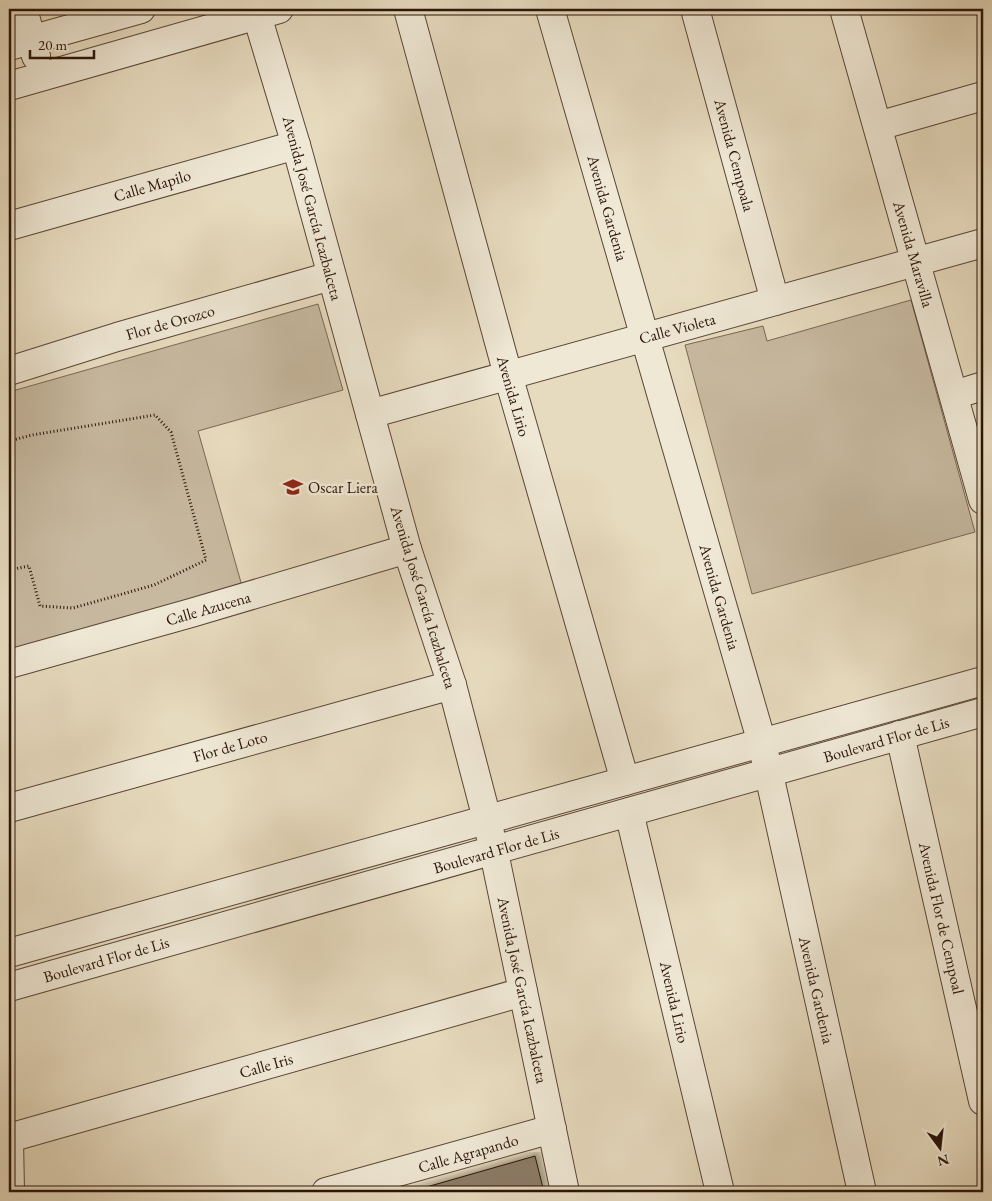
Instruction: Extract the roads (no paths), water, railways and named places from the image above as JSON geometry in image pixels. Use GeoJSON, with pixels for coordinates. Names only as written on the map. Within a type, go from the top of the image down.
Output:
{"type":"FeatureCollection","features":[{"type":"Feature","properties":{"kind":"street"},"geometry":{"type":"LineString","coordinates":[[23,9],[20,43],[42,77]]}},
{"type":"Feature","properties":{"kind":"street"},"geometry":{"type":"LineString","coordinates":[[20,43],[141,9]]}},
{"type":"Feature","properties":{"kind":"street","name":"Avenida Lirio"},"geometry":{"type":"LineString","coordinates":[[408,9],[508,375],[624,781]]}},
{"type":"Feature","properties":{"kind":"street","name":"Avenida Gardenia"},"geometry":{"type":"LineString","coordinates":[[550,9],[762,743],[862,1192]]}},
{"type":"Feature","properties":{"kind":"street","name":"Avenida Cempoala"},"geometry":{"type":"LineString","coordinates":[[695,9],[775,301]]}},
{"type":"Feature","properties":{"kind":"street","name":"Avenida Maravilla"},"geometry":{"type":"LineString","coordinates":[[844,9],[983,500]]}},
{"type":"Feature","properties":{"kind":"street"},"geometry":{"type":"LineString","coordinates":[[9,86],[264,11]]}},
{"type":"Feature","properties":{"kind":"street","name":"Avenida José García Icazbalceta"},"geometry":{"type":"LineString","coordinates":[[264,11],[296,145],[370,414],[407,548],[452,685],[487,819],[565,1192]]}},
{"type":"Feature","properties":{"kind":"street"},"geometry":{"type":"LineString","coordinates":[[878,126],[983,96]]}},
{"type":"Feature","properties":{"kind":"street","name":"Calle Mapilo"},"geometry":{"type":"LineString","coordinates":[[9,226],[296,145]]}},
{"type":"Feature","properties":{"kind":"street","name":"Calle Violeta"},"geometry":{"type":"LineString","coordinates":[[370,414],[983,242]]}},
{"type":"Feature","properties":{"kind":"street","name":"Flor de Orozco"},"geometry":{"type":"LineString","coordinates":[[9,371],[117,337],[332,276]]}},
{"type":"Feature","properties":{"kind":"street"},"geometry":{"type":"LineString","coordinates":[[954,395],[983,386]]}},
{"type":"Feature","properties":{"kind":"street","name":"Calle Azucena"},"geometry":{"type":"LineString","coordinates":[[9,664],[191,613],[407,548]]}},
{"type":"Feature","properties":{"kind":"street","name":"Boulevard Flor de Lis"},"geometry":{"type":"LineString","coordinates":[[9,953],[983,681]]}},
{"type":"Feature","properties":{"kind":"street","name":"Flor de Loto"},"geometry":{"type":"LineString","coordinates":[[9,808],[452,685]]}},
{"type":"Feature","properties":{"kind":"street","name":"Boulevard Flor de Lis"},"geometry":{"type":"LineString","coordinates":[[9,987],[983,712]]}},
{"type":"Feature","properties":{"kind":"street","name":"Avenida Flor de Cempoal"},"geometry":{"type":"LineString","coordinates":[[900,735],[983,1100]]}},
{"type":"Feature","properties":{"kind":"street","name":"Avenida Lirio"},"geometry":{"type":"LineString","coordinates":[[629,812],[720,1192]]}},
{"type":"Feature","properties":{"kind":"street","name":"Calle Iris"},"geometry":{"type":"LineString","coordinates":[[9,1138],[523,992]]}},
{"type":"Feature","properties":{"kind":"street","name":"Calle Agrapando"},"geometry":{"type":"LineString","coordinates":[[326,1192],[552,1129]]}},
{"type":"Feature","properties":{"kind":"street"},"geometry":{"type":"LineString","coordinates":[[9,1138],[10,1192]]}},
{"type":"Feature","properties":{"kind":"place","name":"Oscar Liera"},"geometry":{"type":"Point","coordinates":[293,487]}}]}
